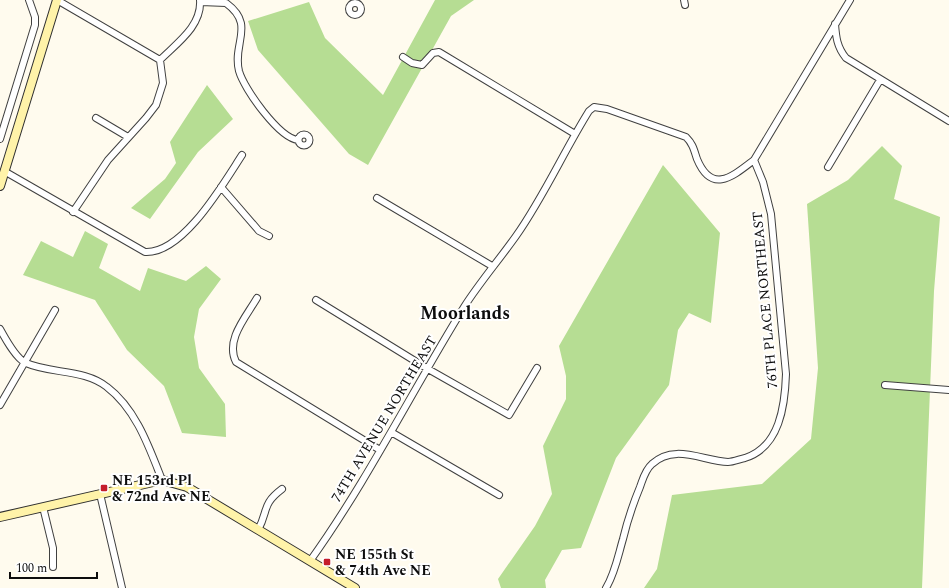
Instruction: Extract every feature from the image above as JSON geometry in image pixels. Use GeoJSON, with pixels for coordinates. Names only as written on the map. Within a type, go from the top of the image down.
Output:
{"type":"FeatureCollection","features":[{"type":"Feature","properties":{"kind":"street"},"geometry":{"type":"LineString","coordinates":[[0,139],[35,25],[35,17],[29,0]]}},
{"type":"Feature","properties":{"kind":"street"},"geometry":{"type":"LineString","coordinates":[[0,186],[57,0],[160,60]]}},
{"type":"Feature","properties":{"kind":"street"},"geometry":{"type":"LineString","coordinates":[[754,160],[850,0]]}},
{"type":"Feature","properties":{"kind":"street"},"geometry":{"type":"LineString","coordinates":[[160,60],[188,33],[196,21],[201,1],[226,3],[240,16],[242,28],[238,59],[240,72],[253,96],[274,126],[288,136],[298,140]]}},
{"type":"Feature","properties":{"kind":"street"},"geometry":{"type":"LineString","coordinates":[[835,24],[837,42],[840,51],[846,58],[949,121]]}},
{"type":"Feature","properties":{"kind":"street"},"geometry":{"type":"LineString","coordinates":[[403,57],[412,63],[422,65],[433,53],[438,52],[575,134]]}},
{"type":"Feature","properties":{"kind":"street"},"geometry":{"type":"LineString","coordinates":[[73,212],[108,160],[146,118],[160,95],[163,83],[160,60]]}},
{"type":"Feature","properties":{"kind":"street"},"geometry":{"type":"LineString","coordinates":[[828,167],[880,80]]}},
{"type":"Feature","properties":{"kind":"street","name":"74TH AVENUE NORTHEAST"},"geometry":{"type":"LineString","coordinates":[[310,561],[325,540],[391,432],[464,307],[492,266],[516,236],[589,111],[594,107],[622,114],[686,137],[692,143],[698,160],[705,172],[714,179],[722,180],[730,178],[754,160]]}},
{"type":"Feature","properties":{"kind":"street"},"geometry":{"type":"LineString","coordinates":[[96,118],[128,137]]}},
{"type":"Feature","properties":{"kind":"street"},"geometry":{"type":"LineString","coordinates":[[4,171],[145,252],[155,253],[166,248],[190,227],[221,187],[242,155]]}},
{"type":"Feature","properties":{"kind":"street","name":"76TH PLACE NORTHEAST"},"geometry":{"type":"LineString","coordinates":[[606,588],[614,571],[633,502],[647,470],[654,462],[662,457],[681,453],[730,462],[755,454],[764,447],[778,424],[786,393],[786,374],[770,214],[763,182],[754,160]]}},
{"type":"Feature","properties":{"kind":"street"},"geometry":{"type":"LineString","coordinates":[[221,187],[259,231],[269,236]]}},
{"type":"Feature","properties":{"kind":"street"},"geometry":{"type":"LineString","coordinates":[[377,198],[492,266]]}},
{"type":"Feature","properties":{"kind":"street"},"geometry":{"type":"LineString","coordinates":[[257,298],[233,340],[232,354],[236,362],[380,450]]}},
{"type":"Feature","properties":{"kind":"street"},"geometry":{"type":"LineString","coordinates":[[316,300],[428,369],[509,415],[537,368]]}},
{"type":"Feature","properties":{"kind":"street"},"geometry":{"type":"LineString","coordinates":[[0,404],[55,310]]}},
{"type":"Feature","properties":{"kind":"street"},"geometry":{"type":"LineString","coordinates":[[0,330],[10,346],[25,362],[91,378],[106,386],[118,396],[144,435],[162,480]]}},
{"type":"Feature","properties":{"kind":"street"},"geometry":{"type":"LineString","coordinates":[[885,385],[949,390]]}},
{"type":"Feature","properties":{"kind":"street"},"geometry":{"type":"LineString","coordinates":[[391,432],[499,496]]}},
{"type":"Feature","properties":{"kind":"street"},"geometry":{"type":"LineString","coordinates":[[0,517],[162,480],[187,487],[355,588]]}},
{"type":"Feature","properties":{"kind":"street"},"geometry":{"type":"LineString","coordinates":[[258,530],[265,517],[267,503],[282,489]]}},
{"type":"Feature","properties":{"kind":"street"},"geometry":{"type":"LineString","coordinates":[[100,494],[122,588]]}},
{"type":"Feature","properties":{"kind":"street"},"geometry":{"type":"LineString","coordinates":[[43,507],[53,548],[53,567]]}},
{"type":"Feature","properties":{"kind":"green space"},"geometry":{"type":"Polygon","coordinates":[[[435,0],[474,0],[451,16],[368,165],[349,154],[258,50],[248,21],[309,2],[325,38],[383,95],[435,0]]]}},
{"type":"Feature","properties":{"kind":"green space"},"geometry":{"type":"Polygon","coordinates":[[[207,85],[233,119],[198,152],[150,219],[131,208],[165,179],[176,163],[170,142],[207,85]]]}},
{"type":"Feature","properties":{"kind":"green space"},"geometry":{"type":"Polygon","coordinates":[[[882,146],[902,166],[894,199],[940,217],[934,291],[922,588],[644,588],[657,569],[672,495],[762,484],[811,439],[818,368],[807,204],[848,180],[882,146]]]}},
{"type":"Feature","properties":{"kind":"green space"},"geometry":{"type":"Polygon","coordinates":[[[663,165],[720,233],[711,323],[689,313],[678,330],[669,385],[616,458],[581,548],[562,550],[545,580],[546,588],[501,588],[498,579],[535,526],[552,494],[543,446],[566,399],[566,376],[559,346],[663,165]]]}},
{"type":"Feature","properties":{"kind":"green space"},"geometry":{"type":"Polygon","coordinates":[[[85,231],[108,244],[99,268],[140,291],[148,268],[186,281],[206,266],[221,279],[199,309],[194,337],[199,368],[225,404],[226,437],[182,433],[164,386],[127,350],[95,300],[23,275],[41,241],[73,257],[85,231]]]}},
{"type":"Feature","properties":{"kind":"place","name":"NE 153rd Pl & 72nd Ave NE"},"geometry":{"type":"Point","coordinates":[104,488]}},
{"type":"Feature","properties":{"kind":"place","name":"NE 155th St & 74th Ave NE"},"geometry":{"type":"Point","coordinates":[327,562]}},
{"type":"Feature","properties":{"kind":"district","name":"Moorlands"},"geometry":{"type":"Point","coordinates":[465,313]}}]}
